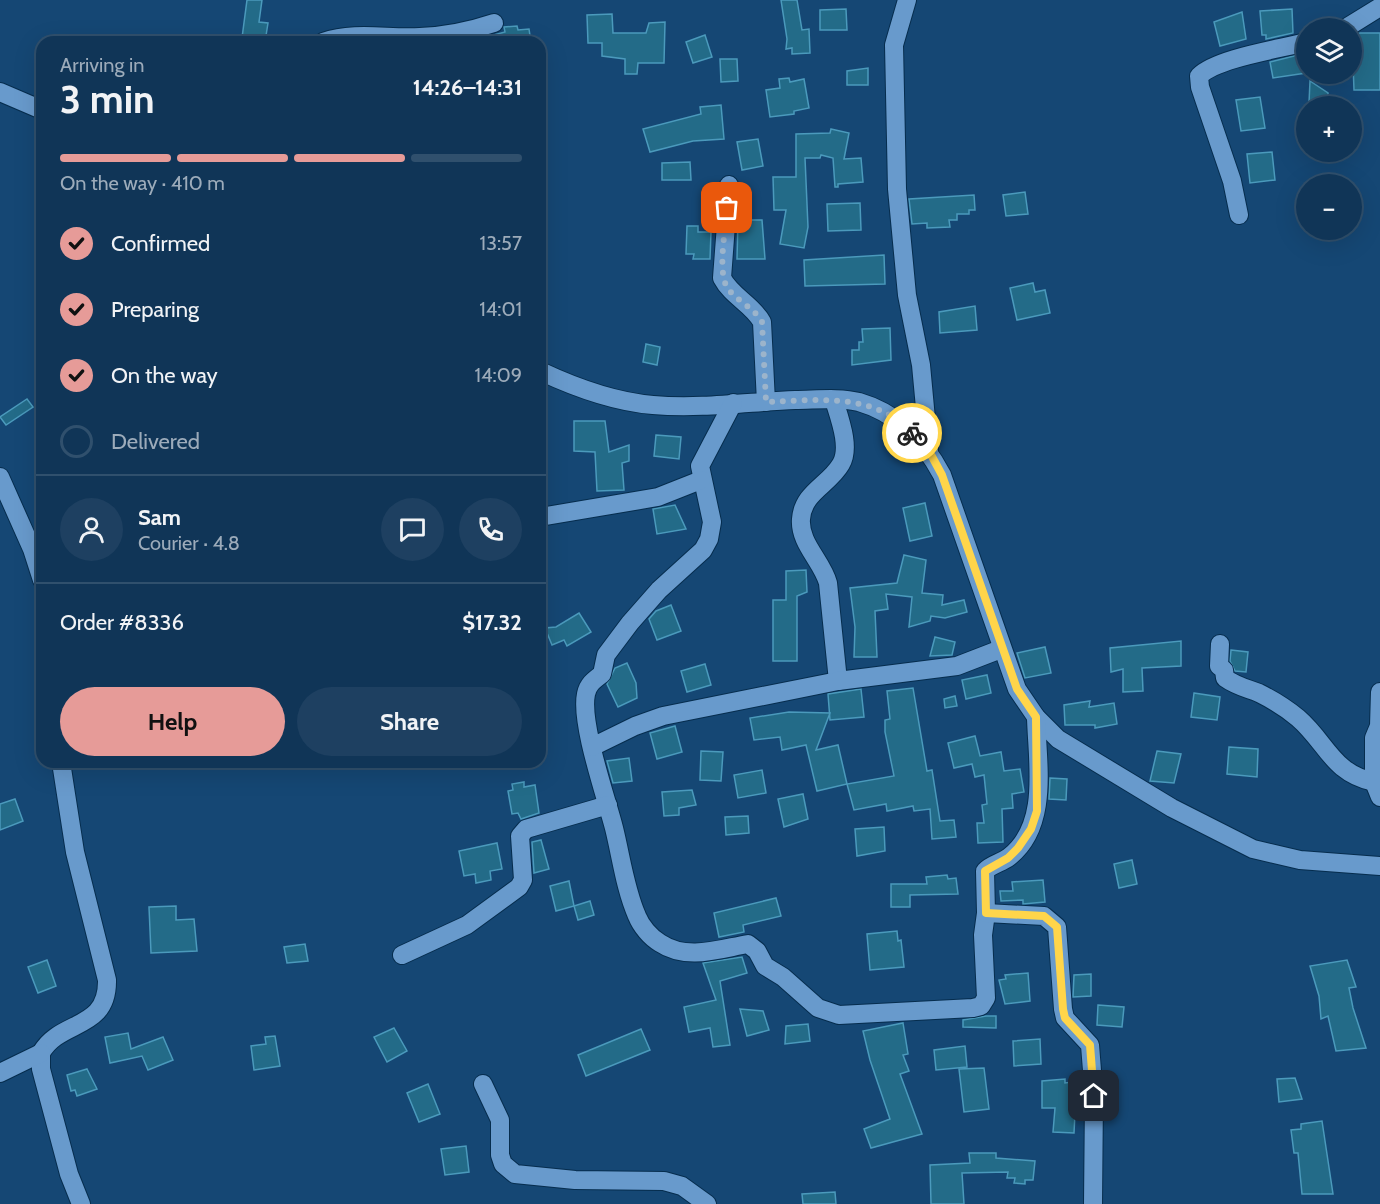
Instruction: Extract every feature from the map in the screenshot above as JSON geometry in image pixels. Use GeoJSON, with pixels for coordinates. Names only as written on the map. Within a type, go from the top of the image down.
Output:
{"type":"FeatureCollection","features":[{"type":"Feature","properties":{"kind":"street"},"geometry":{"type":"LineString","coordinates":[[907,0],[894,45],[897,189],[907,295],[921,365],[929,451]]}},
{"type":"Feature","properties":{"kind":"street"},"geometry":{"type":"LineString","coordinates":[[1362,18],[1380,7]]}},
{"type":"Feature","properties":{"kind":"street"},"geometry":{"type":"LineString","coordinates":[[431,36],[465,33],[494,23]]}},
{"type":"Feature","properties":{"kind":"street"},"geometry":{"type":"LineString","coordinates":[[351,36],[388,36]]}},
{"type":"Feature","properties":{"kind":"street"},"geometry":{"type":"LineString","coordinates":[[1239,215],[1232,181],[1200,87],[1199,76],[1206,69],[1228,60],[1296,44]]}},
{"type":"Feature","properties":{"kind":"street"},"geometry":{"type":"LineString","coordinates":[[0,92],[36,107]]}},
{"type":"Feature","properties":{"kind":"street"},"geometry":{"type":"LineString","coordinates":[[729,185],[722,278],[728,289],[759,316],[762,322],[766,402]]}},
{"type":"Feature","properties":{"kind":"street"},"geometry":{"type":"LineString","coordinates":[[546,373],[614,398],[653,405],[834,400],[856,402],[881,412],[908,429],[929,451],[942,475],[1001,649],[1017,689],[1036,717],[1058,739],[1172,808],[1253,849],[1300,860],[1380,866]]}},
{"type":"Feature","properties":{"kind":"street"},"geometry":{"type":"LineString","coordinates":[[834,400],[844,444],[842,463],[810,494],[801,520],[805,541],[824,571],[828,583],[838,681]]}},
{"type":"Feature","properties":{"kind":"street"},"geometry":{"type":"LineString","coordinates":[[733,403],[700,466],[701,480],[712,522],[709,539],[703,550],[659,590],[630,623],[606,655],[602,674],[590,683],[585,703],[592,747],[637,916],[651,937],[673,951],[684,954],[748,944],[757,951],[765,966],[783,977],[818,1008],[829,1013],[839,1015],[981,1006],[986,998],[983,935],[986,913],[985,871],[1008,858],[1018,848],[1031,829],[1037,811],[1036,717]]}},
{"type":"Feature","properties":{"kind":"street"},"geometry":{"type":"LineString","coordinates":[[0,477],[4,503],[36,568]]}},
{"type":"Feature","properties":{"kind":"street"},"geometry":{"type":"LineString","coordinates":[[546,516],[658,497],[701,480]]}},
{"type":"Feature","properties":{"kind":"street"},"geometry":{"type":"LineString","coordinates":[[1220,644],[1219,666],[1224,670],[1225,678],[1237,687],[1257,692],[1281,705],[1300,720],[1342,768],[1355,778],[1377,789],[1374,738],[1379,726],[1380,692]]}},
{"type":"Feature","properties":{"kind":"street"},"geometry":{"type":"LineString","coordinates":[[592,747],[635,726],[663,716],[838,681],[957,666],[1001,649]]}},
{"type":"Feature","properties":{"kind":"street"},"geometry":{"type":"LineString","coordinates":[[0,1073],[41,1053],[51,1041],[95,1015],[107,995],[105,966],[75,852],[62,768]]}},
{"type":"Feature","properties":{"kind":"street"},"geometry":{"type":"LineString","coordinates":[[402,955],[467,925],[519,887],[523,880],[520,836],[526,829],[608,805]]}},
{"type":"Feature","properties":{"kind":"street"},"geometry":{"type":"LineString","coordinates":[[986,913],[1044,916],[1057,927],[1065,1018],[1090,1045],[1094,1096],[1093,1204]]}},
{"type":"Feature","properties":{"kind":"street"},"geometry":{"type":"LineString","coordinates":[[41,1053],[41,1069],[69,1174],[81,1204]]}},
{"type":"Feature","properties":{"kind":"street"},"geometry":{"type":"LineString","coordinates":[[483,1084],[500,1120],[500,1155],[503,1164],[515,1174],[575,1180],[664,1181],[682,1186],[707,1204]]}},
{"type":"Feature","properties":{"kind":"building"},"geometry":{"type":"Polygon","coordinates":[[[247,0],[262,0],[259,22],[268,23],[266,36],[242,36],[247,0]]]}},
{"type":"Feature","properties":{"kind":"building"},"geometry":{"type":"Polygon","coordinates":[[[781,0],[797,0],[802,30],[809,29],[810,53],[792,54],[792,48],[786,49],[787,39],[781,0]]]}},
{"type":"Feature","properties":{"kind":"building"},"geometry":{"type":"Polygon","coordinates":[[[846,9],[847,30],[820,30],[820,10],[846,9]]]}},
{"type":"Feature","properties":{"kind":"building"},"geometry":{"type":"Polygon","coordinates":[[[1292,9],[1293,33],[1266,39],[1266,35],[1262,35],[1260,11],[1292,9]]]}},
{"type":"Feature","properties":{"kind":"building"},"geometry":{"type":"Polygon","coordinates":[[[1242,12],[1246,39],[1220,46],[1214,22],[1242,12]]]}},
{"type":"Feature","properties":{"kind":"building"},"geometry":{"type":"Polygon","coordinates":[[[612,14],[613,33],[646,33],[649,23],[665,22],[664,63],[638,63],[637,74],[625,74],[625,59],[602,56],[602,43],[588,43],[587,15],[612,14]]]}},
{"type":"Feature","properties":{"kind":"building"},"geometry":{"type":"Polygon","coordinates":[[[517,26],[518,30],[529,29],[530,36],[490,36],[505,32],[504,27],[517,26]]]}},
{"type":"Feature","properties":{"kind":"building"},"geometry":{"type":"Polygon","coordinates":[[[1362,33],[1380,33],[1380,90],[1354,90],[1354,84],[1362,84],[1362,33]]]}},
{"type":"Feature","properties":{"kind":"building"},"geometry":{"type":"Polygon","coordinates":[[[705,35],[712,57],[693,63],[686,42],[705,35]]]}},
{"type":"Feature","properties":{"kind":"building"},"geometry":{"type":"Polygon","coordinates":[[[1296,56],[1296,75],[1273,78],[1270,62],[1296,56]]]}},
{"type":"Feature","properties":{"kind":"building"},"geometry":{"type":"Polygon","coordinates":[[[720,59],[737,59],[738,81],[721,82],[720,59]]]}},
{"type":"Feature","properties":{"kind":"building"},"geometry":{"type":"Polygon","coordinates":[[[868,68],[868,85],[847,85],[847,71],[868,68]]]}},
{"type":"Feature","properties":{"kind":"building"},"geometry":{"type":"Polygon","coordinates":[[[789,78],[790,82],[804,79],[809,108],[794,111],[794,114],[770,117],[766,90],[780,88],[779,79],[789,78]]]}},
{"type":"Feature","properties":{"kind":"building"},"geometry":{"type":"Polygon","coordinates":[[[1310,84],[1314,84],[1328,93],[1328,96],[1309,96],[1310,84]]]}},
{"type":"Feature","properties":{"kind":"building"},"geometry":{"type":"Polygon","coordinates":[[[1260,97],[1265,128],[1241,131],[1236,100],[1260,97]]]}},
{"type":"Feature","properties":{"kind":"building"},"geometry":{"type":"Polygon","coordinates":[[[721,105],[724,139],[693,141],[650,152],[643,129],[701,114],[700,107],[721,105]]]}},
{"type":"Feature","properties":{"kind":"building"},"geometry":{"type":"Polygon","coordinates":[[[831,129],[849,133],[844,159],[861,158],[863,182],[838,184],[838,187],[835,187],[833,158],[821,155],[820,158],[805,158],[808,227],[804,248],[780,244],[786,210],[774,210],[773,177],[796,177],[796,134],[830,133],[831,129]]]}},
{"type":"Feature","properties":{"kind":"building"},"geometry":{"type":"Polygon","coordinates":[[[758,139],[763,166],[742,170],[737,142],[758,139]]]}},
{"type":"Feature","properties":{"kind":"building"},"geometry":{"type":"Polygon","coordinates":[[[1272,152],[1275,180],[1250,183],[1247,154],[1272,152]]]}},
{"type":"Feature","properties":{"kind":"building"},"geometry":{"type":"Polygon","coordinates":[[[690,162],[691,180],[662,180],[662,163],[690,162]]]}},
{"type":"Feature","properties":{"kind":"building"},"geometry":{"type":"Polygon","coordinates":[[[1025,192],[1028,214],[1006,216],[1003,195],[1025,192]]]}},
{"type":"Feature","properties":{"kind":"building"},"geometry":{"type":"Polygon","coordinates":[[[974,195],[975,210],[969,210],[969,214],[957,214],[957,220],[949,220],[950,227],[927,228],[927,223],[912,224],[909,199],[974,195]]]}},
{"type":"Feature","properties":{"kind":"building"},"geometry":{"type":"Polygon","coordinates":[[[860,203],[861,230],[828,231],[827,204],[860,203]]]}},
{"type":"Feature","properties":{"kind":"building"},"geometry":{"type":"Polygon","coordinates":[[[738,220],[762,220],[765,259],[737,259],[738,220]]]}},
{"type":"Feature","properties":{"kind":"building"},"geometry":{"type":"Polygon","coordinates":[[[687,226],[698,226],[698,232],[711,232],[710,259],[693,259],[694,254],[686,254],[687,226]]]}},
{"type":"Feature","properties":{"kind":"building"},"geometry":{"type":"Polygon","coordinates":[[[884,255],[885,284],[805,286],[804,260],[884,255]]]}},
{"type":"Feature","properties":{"kind":"building"},"geometry":{"type":"Polygon","coordinates":[[[1033,283],[1035,292],[1045,290],[1050,313],[1017,320],[1010,288],[1033,283]]]}},
{"type":"Feature","properties":{"kind":"building"},"geometry":{"type":"Polygon","coordinates":[[[975,306],[977,330],[940,333],[939,312],[975,306]]]}},
{"type":"Feature","properties":{"kind":"building"},"geometry":{"type":"Polygon","coordinates":[[[890,328],[891,360],[852,365],[852,350],[859,350],[859,342],[863,342],[862,329],[890,328]]]}},
{"type":"Feature","properties":{"kind":"building"},"geometry":{"type":"Polygon","coordinates":[[[646,344],[660,347],[657,365],[643,362],[646,344]]]}},
{"type":"Feature","properties":{"kind":"building"},"geometry":{"type":"Polygon","coordinates":[[[27,399],[33,407],[6,425],[0,417],[27,399]]]}},
{"type":"Feature","properties":{"kind":"building"},"geometry":{"type":"Polygon","coordinates":[[[574,421],[605,421],[609,452],[629,445],[629,461],[622,463],[624,490],[597,491],[595,452],[574,451],[574,421]]]}},
{"type":"Feature","properties":{"kind":"building"},"geometry":{"type":"Polygon","coordinates":[[[656,435],[681,437],[679,459],[654,456],[656,435]]]}},
{"type":"Feature","properties":{"kind":"building"},"geometry":{"type":"Polygon","coordinates":[[[925,503],[932,536],[910,541],[903,508],[925,503]]]}},
{"type":"Feature","properties":{"kind":"building"},"geometry":{"type":"Polygon","coordinates":[[[675,505],[686,529],[657,534],[653,509],[675,505]]]}},
{"type":"Feature","properties":{"kind":"building"},"geometry":{"type":"Polygon","coordinates":[[[904,555],[926,560],[922,593],[943,595],[942,605],[964,600],[967,612],[945,618],[931,616],[930,621],[909,627],[912,597],[886,594],[888,609],[875,611],[877,657],[854,657],[855,627],[850,588],[897,583],[904,555]]]}},
{"type":"Feature","properties":{"kind":"building"},"geometry":{"type":"Polygon","coordinates":[[[806,570],[807,592],[797,596],[797,661],[773,661],[773,600],[786,600],[786,571],[806,570]]]}},
{"type":"Feature","properties":{"kind":"building"},"geometry":{"type":"Polygon","coordinates":[[[671,605],[681,631],[657,640],[649,619],[656,611],[671,605]]]}},
{"type":"Feature","properties":{"kind":"building"},"geometry":{"type":"Polygon","coordinates":[[[579,613],[591,632],[567,646],[564,640],[552,645],[546,628],[556,627],[579,613]]]}},
{"type":"Feature","properties":{"kind":"building"},"geometry":{"type":"Polygon","coordinates":[[[935,637],[955,642],[952,655],[930,656],[935,637]]]}},
{"type":"Feature","properties":{"kind":"building"},"geometry":{"type":"Polygon","coordinates":[[[1181,641],[1181,666],[1142,668],[1143,691],[1123,692],[1123,669],[1111,672],[1110,648],[1181,641]]]}},
{"type":"Feature","properties":{"kind":"building"},"geometry":{"type":"Polygon","coordinates":[[[1045,647],[1051,673],[1025,678],[1017,653],[1045,647]]]}},
{"type":"Feature","properties":{"kind":"building"},"geometry":{"type":"Polygon","coordinates":[[[1231,650],[1248,652],[1246,672],[1235,671],[1230,661],[1231,650]]]}},
{"type":"Feature","properties":{"kind":"building"},"geometry":{"type":"Polygon","coordinates":[[[627,663],[636,683],[637,698],[618,707],[607,684],[615,668],[627,663]]]}},
{"type":"Feature","properties":{"kind":"building"},"geometry":{"type":"Polygon","coordinates":[[[705,664],[711,685],[687,692],[681,671],[705,664]]]}},
{"type":"Feature","properties":{"kind":"building"},"geometry":{"type":"Polygon","coordinates":[[[987,675],[991,693],[966,699],[962,680],[987,675]]]}},
{"type":"Feature","properties":{"kind":"building"},"geometry":{"type":"Polygon","coordinates":[[[913,688],[927,771],[932,770],[940,821],[954,820],[956,837],[932,839],[930,809],[914,811],[913,806],[887,811],[886,804],[854,810],[847,784],[894,776],[885,732],[885,720],[890,719],[887,691],[913,688]]]}},
{"type":"Feature","properties":{"kind":"building"},"geometry":{"type":"Polygon","coordinates":[[[861,689],[864,717],[830,720],[828,694],[861,689]]]}},
{"type":"Feature","properties":{"kind":"building"},"geometry":{"type":"Polygon","coordinates":[[[1194,693],[1220,697],[1217,720],[1191,717],[1194,693]]]}},
{"type":"Feature","properties":{"kind":"building"},"geometry":{"type":"Polygon","coordinates":[[[955,696],[957,706],[945,708],[944,699],[955,696]]]}},
{"type":"Feature","properties":{"kind":"building"},"geometry":{"type":"Polygon","coordinates":[[[1090,701],[1089,707],[1114,703],[1117,724],[1095,728],[1095,725],[1065,725],[1064,705],[1090,701]]]}},
{"type":"Feature","properties":{"kind":"building"},"geometry":{"type":"Polygon","coordinates":[[[789,712],[830,713],[816,750],[838,745],[847,784],[817,791],[806,745],[782,750],[780,737],[754,740],[750,718],[789,712]]]}},
{"type":"Feature","properties":{"kind":"building"},"geometry":{"type":"Polygon","coordinates":[[[675,726],[682,752],[657,759],[650,733],[675,726]]]}},
{"type":"Feature","properties":{"kind":"building"},"geometry":{"type":"Polygon","coordinates":[[[975,736],[980,756],[1001,752],[1004,771],[1020,769],[1024,792],[1012,794],[1013,808],[1002,809],[1003,842],[978,843],[977,823],[984,823],[982,805],[987,804],[984,775],[975,777],[972,764],[954,768],[948,743],[975,736]]]}},
{"type":"Feature","properties":{"kind":"building"},"geometry":{"type":"Polygon","coordinates":[[[1229,747],[1258,749],[1257,777],[1227,774],[1229,747]]]}},
{"type":"Feature","properties":{"kind":"building"},"geometry":{"type":"Polygon","coordinates":[[[701,751],[723,752],[721,781],[700,780],[701,751]]]}},
{"type":"Feature","properties":{"kind":"building"},"geometry":{"type":"Polygon","coordinates":[[[1157,751],[1181,754],[1174,783],[1150,781],[1157,751]]]}},
{"type":"Feature","properties":{"kind":"building"},"geometry":{"type":"Polygon","coordinates":[[[629,758],[632,781],[613,783],[607,761],[629,758]]]}},
{"type":"Feature","properties":{"kind":"building"},"geometry":{"type":"Polygon","coordinates":[[[762,770],[766,793],[738,798],[734,775],[762,770]]]}},
{"type":"Feature","properties":{"kind":"building"},"geometry":{"type":"Polygon","coordinates":[[[1050,778],[1067,779],[1066,800],[1049,799],[1050,778]]]}},
{"type":"Feature","properties":{"kind":"building"},"geometry":{"type":"Polygon","coordinates":[[[524,782],[524,787],[535,785],[539,813],[521,819],[518,813],[512,814],[508,791],[513,790],[512,784],[524,782]]]}},
{"type":"Feature","properties":{"kind":"building"},"geometry":{"type":"Polygon","coordinates":[[[692,790],[696,805],[679,808],[679,815],[664,816],[662,792],[692,790]]]}},
{"type":"Feature","properties":{"kind":"building"},"geometry":{"type":"Polygon","coordinates":[[[803,794],[808,819],[784,827],[778,799],[803,794]]]}},
{"type":"Feature","properties":{"kind":"building"},"geometry":{"type":"Polygon","coordinates":[[[15,799],[23,821],[0,830],[0,804],[15,799]]]}},
{"type":"Feature","properties":{"kind":"building"},"geometry":{"type":"Polygon","coordinates":[[[748,816],[749,833],[726,835],[725,817],[748,816]]]}},
{"type":"Feature","properties":{"kind":"building"},"geometry":{"type":"Polygon","coordinates":[[[884,827],[885,851],[857,856],[855,829],[884,827]]]}},
{"type":"Feature","properties":{"kind":"building"},"geometry":{"type":"Polygon","coordinates":[[[541,840],[549,869],[534,873],[532,842],[541,840]]]}},
{"type":"Feature","properties":{"kind":"building"},"geometry":{"type":"Polygon","coordinates":[[[497,843],[502,869],[490,871],[491,880],[476,883],[475,874],[464,876],[459,851],[497,843]]]}},
{"type":"Feature","properties":{"kind":"building"},"geometry":{"type":"Polygon","coordinates":[[[1132,860],[1137,884],[1119,888],[1114,864],[1132,860]]]}},
{"type":"Feature","properties":{"kind":"building"},"geometry":{"type":"Polygon","coordinates":[[[947,875],[948,879],[956,878],[958,894],[910,895],[910,907],[891,907],[891,884],[927,884],[926,877],[947,875]]]}},
{"type":"Feature","properties":{"kind":"building"},"geometry":{"type":"Polygon","coordinates":[[[1043,880],[1045,902],[1023,904],[1023,900],[1001,901],[1000,891],[1013,891],[1012,882],[1043,880]]]}},
{"type":"Feature","properties":{"kind":"building"},"geometry":{"type":"Polygon","coordinates":[[[569,881],[574,906],[556,911],[550,886],[569,881]]]}},
{"type":"Feature","properties":{"kind":"building"},"geometry":{"type":"Polygon","coordinates":[[[776,898],[781,916],[743,925],[744,932],[719,937],[714,913],[776,898]]]}},
{"type":"Feature","properties":{"kind":"building"},"geometry":{"type":"Polygon","coordinates":[[[590,901],[594,915],[578,920],[574,906],[590,901]]]}},
{"type":"Feature","properties":{"kind":"building"},"geometry":{"type":"Polygon","coordinates":[[[176,906],[176,920],[194,919],[197,951],[151,953],[149,907],[176,906]]]}},
{"type":"Feature","properties":{"kind":"building"},"geometry":{"type":"Polygon","coordinates":[[[897,931],[898,941],[901,940],[904,967],[870,970],[867,934],[897,931]]]}},
{"type":"Feature","properties":{"kind":"building"},"geometry":{"type":"Polygon","coordinates":[[[305,944],[308,961],[287,963],[284,947],[305,944]]]}},
{"type":"Feature","properties":{"kind":"building"},"geometry":{"type":"Polygon","coordinates":[[[742,957],[747,973],[720,981],[730,1045],[713,1047],[710,1028],[689,1032],[684,1007],[716,1000],[703,963],[742,957]]]}},
{"type":"Feature","properties":{"kind":"building"},"geometry":{"type":"Polygon","coordinates":[[[47,960],[56,986],[38,993],[28,967],[47,960]]]}},
{"type":"Feature","properties":{"kind":"building"},"geometry":{"type":"Polygon","coordinates":[[[1347,960],[1356,987],[1349,988],[1353,1008],[1366,1048],[1336,1051],[1328,1016],[1321,1019],[1319,996],[1310,966],[1347,960]]]}},
{"type":"Feature","properties":{"kind":"building"},"geometry":{"type":"Polygon","coordinates":[[[1028,973],[1030,1001],[1005,1004],[999,980],[1006,979],[1005,975],[1028,973]]]}},
{"type":"Feature","properties":{"kind":"building"},"geometry":{"type":"Polygon","coordinates":[[[1091,974],[1091,996],[1073,997],[1074,975],[1091,974]]]}},
{"type":"Feature","properties":{"kind":"building"},"geometry":{"type":"Polygon","coordinates":[[[1098,1005],[1124,1007],[1122,1027],[1097,1025],[1098,1005]]]}},
{"type":"Feature","properties":{"kind":"building"},"geometry":{"type":"Polygon","coordinates":[[[740,1009],[763,1011],[769,1030],[747,1036],[740,1009]]]}},
{"type":"Feature","properties":{"kind":"building"},"geometry":{"type":"Polygon","coordinates":[[[996,1016],[996,1028],[963,1027],[963,1020],[996,1016]]]}},
{"type":"Feature","properties":{"kind":"building"},"geometry":{"type":"Polygon","coordinates":[[[903,1023],[908,1054],[903,1055],[909,1071],[900,1074],[922,1134],[871,1148],[864,1129],[890,1119],[870,1060],[863,1031],[903,1023]]]}},
{"type":"Feature","properties":{"kind":"building"},"geometry":{"type":"Polygon","coordinates":[[[808,1024],[810,1041],[785,1044],[786,1026],[808,1024]]]}},
{"type":"Feature","properties":{"kind":"building"},"geometry":{"type":"Polygon","coordinates":[[[394,1028],[407,1051],[387,1062],[374,1037],[394,1028]]]}},
{"type":"Feature","properties":{"kind":"building"},"geometry":{"type":"Polygon","coordinates":[[[641,1029],[650,1050],[586,1076],[578,1055],[641,1029]]]}},
{"type":"Feature","properties":{"kind":"building"},"geometry":{"type":"Polygon","coordinates":[[[128,1033],[131,1049],[163,1037],[173,1060],[148,1070],[142,1056],[110,1063],[105,1037],[128,1033]]]}},
{"type":"Feature","properties":{"kind":"building"},"geometry":{"type":"Polygon","coordinates":[[[275,1036],[280,1066],[254,1070],[251,1046],[266,1044],[265,1037],[275,1036]]]}},
{"type":"Feature","properties":{"kind":"building"},"geometry":{"type":"Polygon","coordinates":[[[1040,1039],[1041,1064],[1014,1066],[1013,1041],[1040,1039]]]}},
{"type":"Feature","properties":{"kind":"building"},"geometry":{"type":"Polygon","coordinates":[[[965,1046],[967,1067],[936,1070],[934,1050],[965,1046]]]}},
{"type":"Feature","properties":{"kind":"building"},"geometry":{"type":"Polygon","coordinates":[[[984,1068],[989,1109],[964,1112],[959,1069],[984,1068]]]}},
{"type":"Feature","properties":{"kind":"building"},"geometry":{"type":"Polygon","coordinates":[[[87,1069],[97,1089],[77,1096],[75,1090],[71,1091],[67,1075],[87,1069]]]}},
{"type":"Feature","properties":{"kind":"building"},"geometry":{"type":"Polygon","coordinates":[[[1295,1078],[1302,1099],[1279,1102],[1277,1079],[1295,1078]]]}},
{"type":"Feature","properties":{"kind":"building"},"geometry":{"type":"Polygon","coordinates":[[[1065,1079],[1065,1083],[1072,1082],[1074,1133],[1053,1132],[1055,1108],[1042,1108],[1042,1081],[1065,1079]]]}},
{"type":"Feature","properties":{"kind":"building"},"geometry":{"type":"Polygon","coordinates":[[[428,1084],[440,1114],[419,1122],[407,1093],[428,1084]]]}},
{"type":"Feature","properties":{"kind":"building"},"geometry":{"type":"Polygon","coordinates":[[[1322,1121],[1333,1194],[1302,1194],[1298,1153],[1294,1153],[1291,1130],[1301,1129],[1301,1124],[1322,1121]]]}},
{"type":"Feature","properties":{"kind":"building"},"geometry":{"type":"Polygon","coordinates":[[[466,1146],[469,1172],[445,1175],[441,1149],[466,1146]]]}},
{"type":"Feature","properties":{"kind":"building"},"geometry":{"type":"Polygon","coordinates":[[[969,1153],[996,1153],[996,1158],[1035,1161],[1033,1180],[1025,1180],[1025,1184],[1014,1183],[1015,1178],[1007,1178],[1008,1172],[962,1173],[964,1204],[931,1204],[930,1165],[970,1163],[969,1153]]]}},
{"type":"Feature","properties":{"kind":"building"},"geometry":{"type":"Polygon","coordinates":[[[835,1192],[836,1204],[803,1204],[802,1194],[835,1192]]]}},
{"type":"Feature","properties":{"kind":"way so far"},"geometry":{"type":"LineString","coordinates":[[727,208],[722,278],[728,289],[752,309],[762,322],[766,402],[824,399],[856,402],[881,412],[912,433]]}},
{"type":"Feature","properties":{"kind":"route"},"geometry":{"type":"LineString","coordinates":[[912,433],[929,451],[942,475],[1001,649],[1017,689],[1036,717],[1037,811],[1031,829],[1018,848],[1008,858],[990,866],[985,871],[986,913],[1044,916],[1057,927],[1063,1009],[1065,1018],[1090,1045],[1094,1096]]}}]}
